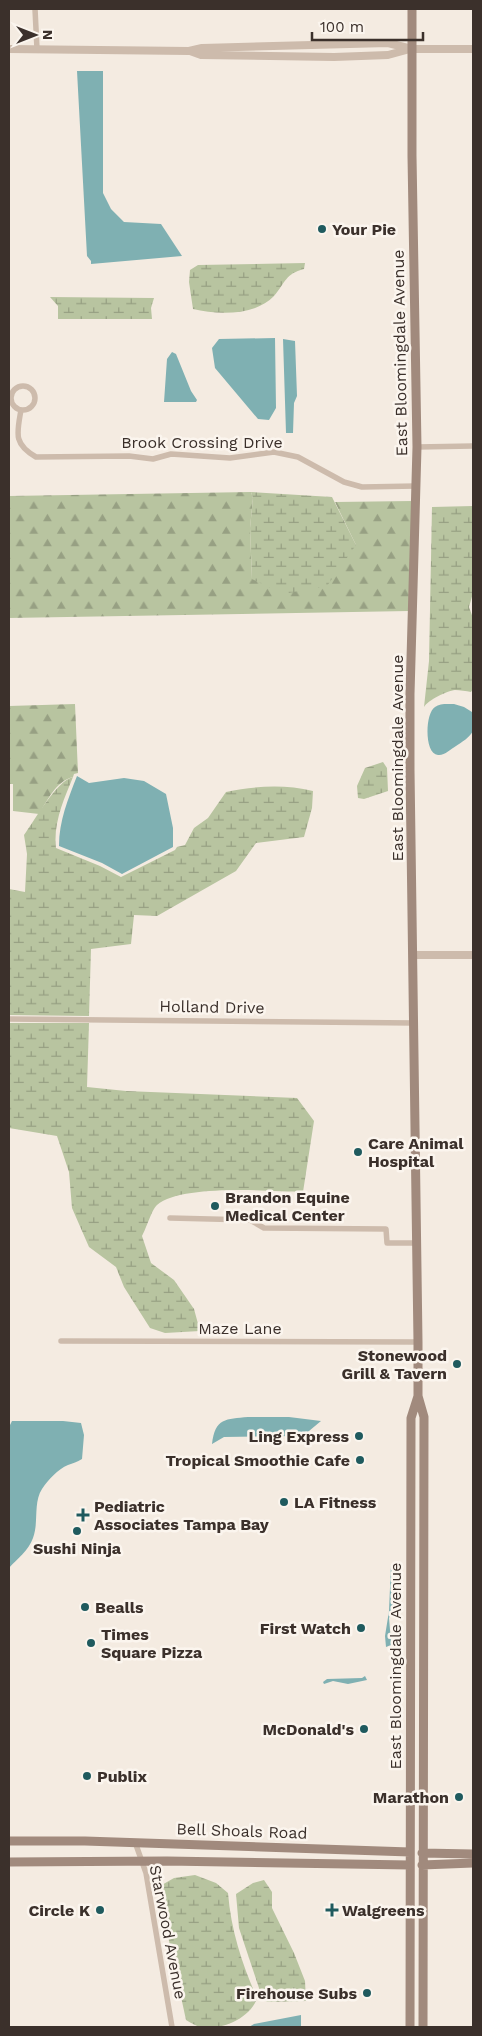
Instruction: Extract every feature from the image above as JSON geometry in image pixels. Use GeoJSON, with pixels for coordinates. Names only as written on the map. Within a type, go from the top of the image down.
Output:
{"type":"FeatureCollection","features":[{"type":"Feature","properties":{"kind":"main road","name":"East Bloomingdale Avenue"},"geometry":{"type":"LineString","coordinates":[[412,9],[417,447],[410,694],[418,1243],[418,1396],[424,1418],[422,2027]]}},
{"type":"Feature","properties":{"kind":"main road","name":"East Bloomingdale Avenue"},"geometry":{"type":"LineString","coordinates":[[410,2027],[411,1418],[418,1396]]}},
{"type":"Feature","properties":{"kind":"main road","name":"Bell Shoals Road"},"geometry":{"type":"LineString","coordinates":[[9,1841],[134,1842],[410,1852]]}},
{"type":"Feature","properties":{"kind":"main road","name":"Bell Shoals Road"},"geometry":{"type":"LineString","coordinates":[[422,1853],[473,1854]]}},
{"type":"Feature","properties":{"kind":"main road","name":"Bell Shoals Road"},"geometry":{"type":"LineString","coordinates":[[9,1862],[140,1861],[410,1865]]}},
{"type":"Feature","properties":{"kind":"main road","name":"Bell Shoals Road"},"geometry":{"type":"LineString","coordinates":[[422,1865],[473,1863]]}},
{"type":"Feature","properties":{"kind":"street"},"geometry":{"type":"LineString","coordinates":[[35,9],[37,49]]}},
{"type":"Feature","properties":{"kind":"street"},"geometry":{"type":"LineString","coordinates":[[9,49],[189,51],[202,48],[388,43],[412,49],[473,50]]}},
{"type":"Feature","properties":{"kind":"street"},"geometry":{"type":"LineString","coordinates":[[189,51],[202,55],[317,57],[388,55],[412,49]]}},
{"type":"Feature","properties":{"kind":"street","name":"Brook Crossing Drive"},"geometry":{"type":"LineString","coordinates":[[23,386],[30,389],[35,400],[28,409],[20,410],[11,403],[11,395],[16,388],[23,386]]}},
{"type":"Feature","properties":{"kind":"street","name":"Brook Crossing Drive"},"geometry":{"type":"LineString","coordinates":[[20,410],[17,438],[24,450],[36,456],[129,456],[153,459],[171,454],[230,458],[274,452],[298,456],[344,482],[362,487],[416,486]]}},
{"type":"Feature","properties":{"kind":"street"},"geometry":{"type":"LineString","coordinates":[[417,447],[473,446]]}},
{"type":"Feature","properties":{"kind":"street"},"geometry":{"type":"LineString","coordinates":[[413,955],[473,955]]}},
{"type":"Feature","properties":{"kind":"street","name":"Holland Drive"},"geometry":{"type":"LineString","coordinates":[[9,1019],[414,1023]]}},
{"type":"Feature","properties":{"kind":"street"},"geometry":{"type":"LineString","coordinates":[[170,1218],[250,1220],[264,1228],[386,1229],[387,1244],[418,1243]]}},
{"type":"Feature","properties":{"kind":"street","name":"Maze Lane"},"geometry":{"type":"LineString","coordinates":[[61,1341],[418,1342]]}},
{"type":"Feature","properties":{"kind":"street","name":"Starwood Avenue"},"geometry":{"type":"LineString","coordinates":[[134,1842],[146,1873],[172,2027]]}},
{"type":"Feature","properties":{"kind":"street","name":"Bell Shoals Road"},"geometry":{"type":"LineString","coordinates":[[410,1852],[422,1853]]}},
{"type":"Feature","properties":{"kind":"street","name":"Bell Shoals Road"},"geometry":{"type":"LineString","coordinates":[[410,1865],[422,1865]]}},
{"type":"Feature","properties":{"kind":"green space"},"geometry":{"type":"Polygon","coordinates":[[[305,263],[304,269],[289,276],[274,296],[266,303],[257,307],[225,313],[193,309],[189,282],[190,270],[198,265],[305,263]]]}},
{"type":"Feature","properties":{"kind":"green space"},"geometry":{"type":"Polygon","coordinates":[[[50,297],[154,298],[151,308],[152,319],[58,319],[58,306],[50,297]]]}},
{"type":"Feature","properties":{"kind":"green space"},"geometry":{"type":"Polygon","coordinates":[[[251,492],[253,498],[250,528],[252,579],[356,545],[335,502],[412,501],[409,611],[9,618],[9,496],[251,492]]]}},
{"type":"Feature","properties":{"kind":"green space"},"geometry":{"type":"Polygon","coordinates":[[[251,492],[332,497],[356,545],[327,586],[283,594],[252,579],[250,528],[253,498],[251,492]]]}},
{"type":"Feature","properties":{"kind":"green space"},"geometry":{"type":"Polygon","coordinates":[[[473,506],[473,593],[469,607],[473,618],[473,689],[471,692],[455,690],[447,692],[433,699],[424,707],[429,661],[432,507],[473,506]]]}},
{"type":"Feature","properties":{"kind":"green space"},"geometry":{"type":"Polygon","coordinates":[[[75,704],[78,773],[57,787],[39,814],[13,811],[13,784],[9,784],[9,706],[75,704]]]}},
{"type":"Feature","properties":{"kind":"green space"},"geometry":{"type":"Polygon","coordinates":[[[383,762],[387,768],[388,791],[364,799],[358,798],[357,786],[365,768],[383,762]]]}},
{"type":"Feature","properties":{"kind":"green space"},"geometry":{"type":"Polygon","coordinates":[[[73,777],[58,820],[56,848],[121,877],[175,850],[177,847],[185,845],[194,828],[208,818],[226,792],[270,787],[291,787],[313,791],[312,808],[304,837],[256,843],[236,871],[157,916],[134,915],[131,944],[91,949],[89,1016],[9,1015],[9,889],[25,892],[27,854],[24,835],[53,793],[66,780],[73,777]]]}},
{"type":"Feature","properties":{"kind":"green space"},"geometry":{"type":"Polygon","coordinates":[[[9,1023],[89,1023],[87,1087],[126,1091],[297,1098],[314,1121],[303,1192],[205,1191],[169,1198],[157,1205],[153,1211],[142,1236],[151,1263],[174,1280],[194,1309],[200,1331],[165,1333],[150,1328],[124,1287],[116,1267],[89,1247],[72,1208],[69,1172],[57,1136],[9,1128],[9,1023]]]}},
{"type":"Feature","properties":{"kind":"green space"},"geometry":{"type":"Polygon","coordinates":[[[195,1875],[216,1883],[228,1893],[238,1947],[257,1998],[249,2012],[234,2022],[209,2028],[195,2025],[186,2020],[163,1913],[160,1886],[174,1878],[195,1875]]]}},
{"type":"Feature","properties":{"kind":"green space"},"geometry":{"type":"Polygon","coordinates":[[[264,1880],[272,1892],[272,1908],[294,1953],[305,1981],[306,2001],[267,2002],[260,1991],[239,1928],[236,1894],[253,1883],[264,1880]]]}},
{"type":"Feature","properties":{"kind":"water"},"geometry":{"type":"Polygon","coordinates":[[[77,71],[103,71],[103,193],[111,209],[124,222],[161,224],[182,256],[91,264],[87,256],[77,71]]]}},
{"type":"Feature","properties":{"kind":"water"},"geometry":{"type":"Polygon","coordinates":[[[275,338],[276,408],[269,420],[258,419],[215,368],[212,348],[219,339],[275,338]]]}},
{"type":"Feature","properties":{"kind":"water"},"geometry":{"type":"Polygon","coordinates":[[[283,339],[295,341],[297,396],[294,403],[293,433],[286,433],[283,339]]]}},
{"type":"Feature","properties":{"kind":"water"},"geometry":{"type":"Polygon","coordinates":[[[172,352],[176,354],[191,391],[197,400],[196,402],[164,402],[167,359],[172,352]]]}},
{"type":"Feature","properties":{"kind":"water"},"geometry":{"type":"Polygon","coordinates":[[[444,704],[454,704],[472,712],[473,731],[461,743],[438,755],[433,753],[428,741],[429,717],[435,707],[444,704]]]}},
{"type":"Feature","properties":{"kind":"water"},"geometry":{"type":"Polygon","coordinates":[[[77,776],[89,783],[124,778],[144,781],[166,794],[173,828],[173,847],[122,874],[102,863],[59,846],[62,819],[77,776]]]}},
{"type":"Feature","properties":{"kind":"water"},"geometry":{"type":"Polygon","coordinates":[[[289,1417],[321,1421],[303,1436],[224,1437],[212,1444],[216,1429],[223,1422],[234,1418],[289,1417]]]}},
{"type":"Feature","properties":{"kind":"water"},"geometry":{"type":"Polygon","coordinates":[[[12,1421],[81,1423],[84,1435],[82,1459],[61,1469],[50,1479],[39,1494],[33,1538],[26,1550],[9,1568],[9,1427],[12,1421]]]}},
{"type":"Feature","properties":{"kind":"water"},"geometry":{"type":"Polygon","coordinates":[[[391,1564],[394,1577],[394,1606],[389,1618],[391,1645],[386,1647],[385,1636],[389,1611],[391,1564]]]}},
{"type":"Feature","properties":{"kind":"water"},"geometry":{"type":"Polygon","coordinates":[[[365,1676],[367,1680],[348,1684],[333,1681],[324,1684],[323,1682],[327,1679],[362,1678],[365,1676]]]}},
{"type":"Feature","properties":{"kind":"water"},"geometry":{"type":"Polygon","coordinates":[[[301,2015],[301,2027],[249,2027],[254,2024],[301,2015]]]}},
{"type":"Feature","properties":{"kind":"place","name":"Your Pie"},"geometry":{"type":"Point","coordinates":[322,229]}},
{"type":"Feature","properties":{"kind":"place","name":"Care Animal Hospital"},"geometry":{"type":"Point","coordinates":[358,1152]}},
{"type":"Feature","properties":{"kind":"place","name":"Brandon Equine Medical Center"},"geometry":{"type":"Point","coordinates":[215,1206]}},
{"type":"Feature","properties":{"kind":"place","name":"Stonewood Grill & Tavern"},"geometry":{"type":"Point","coordinates":[457,1364]}},
{"type":"Feature","properties":{"kind":"place","name":"Ling Express"},"geometry":{"type":"Point","coordinates":[359,1436]}},
{"type":"Feature","properties":{"kind":"place","name":"Tropical Smoothie Cafe"},"geometry":{"type":"Point","coordinates":[360,1460]}},
{"type":"Feature","properties":{"kind":"place","name":"LA Fitness"},"geometry":{"type":"Point","coordinates":[284,1502]}},
{"type":"Feature","properties":{"kind":"place","name":"Pediatric Associates Tampa Bay"},"geometry":{"type":"Point","coordinates":[83,1515]}},
{"type":"Feature","properties":{"kind":"place","name":"Sushi Ninja"},"geometry":{"type":"Point","coordinates":[77,1531]}},
{"type":"Feature","properties":{"kind":"place","name":"Bealls"},"geometry":{"type":"Point","coordinates":[85,1607]}},
{"type":"Feature","properties":{"kind":"place","name":"First Watch"},"geometry":{"type":"Point","coordinates":[361,1628]}},
{"type":"Feature","properties":{"kind":"place","name":"Times Square Pizza"},"geometry":{"type":"Point","coordinates":[91,1643]}},
{"type":"Feature","properties":{"kind":"place","name":"McDonald's"},"geometry":{"type":"Point","coordinates":[364,1729]}},
{"type":"Feature","properties":{"kind":"place","name":"Publix"},"geometry":{"type":"Point","coordinates":[87,1776]}},
{"type":"Feature","properties":{"kind":"place","name":"Marathon"},"geometry":{"type":"Point","coordinates":[459,1797]}},
{"type":"Feature","properties":{"kind":"place","name":"Circle K"},"geometry":{"type":"Point","coordinates":[100,1910]}},
{"type":"Feature","properties":{"kind":"place","name":"Walgreens"},"geometry":{"type":"Point","coordinates":[332,1910]}},
{"type":"Feature","properties":{"kind":"place","name":"Firehouse Subs"},"geometry":{"type":"Point","coordinates":[367,1993]}}]}
